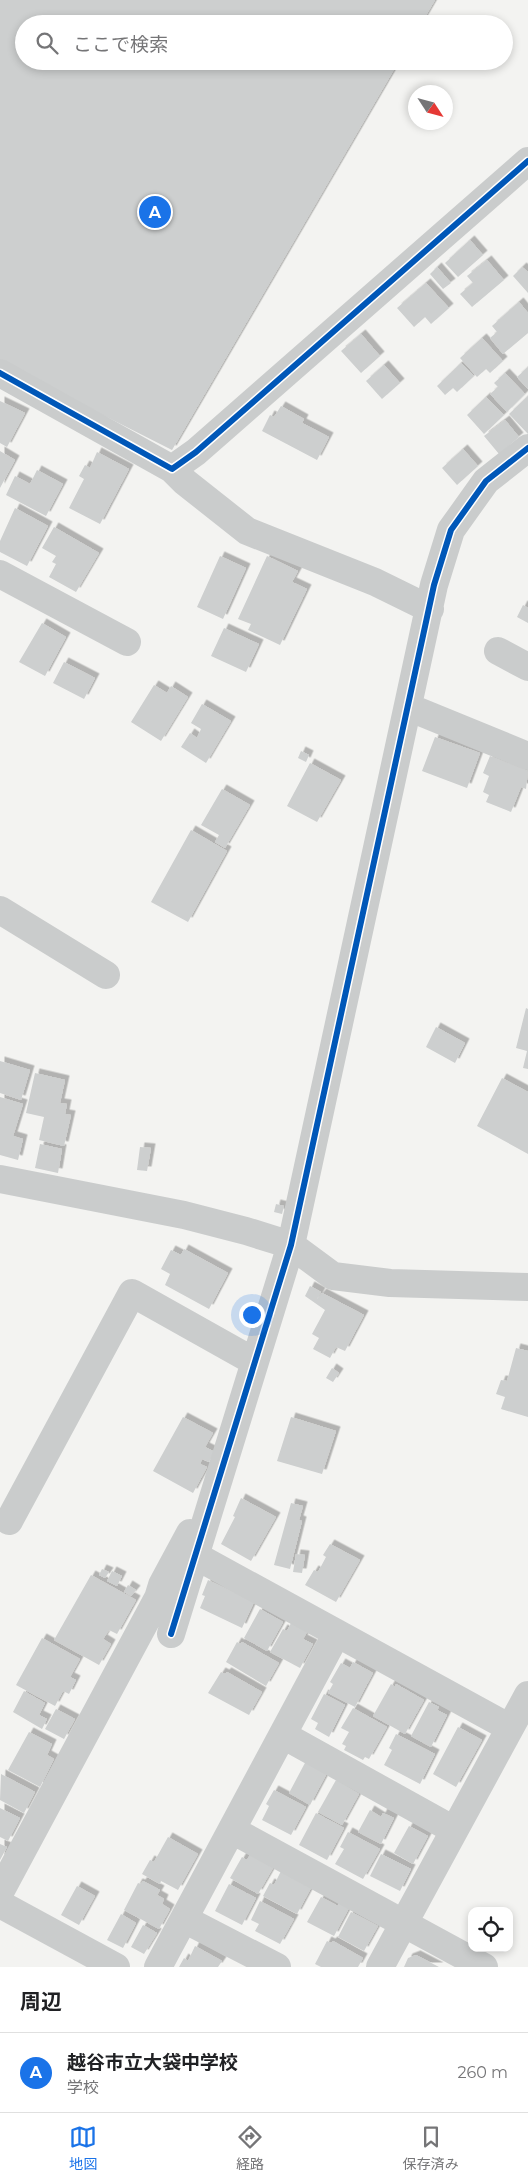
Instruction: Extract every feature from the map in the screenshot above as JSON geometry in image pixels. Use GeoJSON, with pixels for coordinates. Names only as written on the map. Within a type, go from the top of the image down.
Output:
{"type":"FeatureCollection","features":[{"type":"Feature","properties":{"kind":"street"},"geometry":{"type":"LineString","coordinates":[[172,469],[196,452],[528,161]]}},
{"type":"Feature","properties":{"kind":"street"},"geometry":{"type":"LineString","coordinates":[[0,373],[172,469],[185,482],[247,531],[374,582],[430,609]]}},
{"type":"Feature","properties":{"kind":"street"},"geometry":{"type":"LineString","coordinates":[[171,1634],[291,1245],[434,585],[451,530],[486,481],[528,448]]}},
{"type":"Feature","properties":{"kind":"street"},"geometry":{"type":"LineString","coordinates":[[0,574],[127,642]]}},
{"type":"Feature","properties":{"kind":"street"},"geometry":{"type":"LineString","coordinates":[[498,651],[528,667]]}},
{"type":"Feature","properties":{"kind":"street"},"geometry":{"type":"LineString","coordinates":[[408,707],[528,756]]}},
{"type":"Feature","properties":{"kind":"street"},"geometry":{"type":"LineString","coordinates":[[0,910],[106,975]]}},
{"type":"Feature","properties":{"kind":"street"},"geometry":{"type":"LineString","coordinates":[[0,1178],[184,1215],[246,1230],[291,1245],[333,1276],[390,1283],[528,1287]]}},
{"type":"Feature","properties":{"kind":"street"},"geometry":{"type":"LineString","coordinates":[[9,1521],[132,1293],[255,1362]]}},
{"type":"Feature","properties":{"kind":"street"},"geometry":{"type":"LineString","coordinates":[[0,1892],[158,1598],[162,1584],[216,1488]]}},
{"type":"Feature","properties":{"kind":"street"},"geometry":{"type":"LineString","coordinates":[[196,1556],[510,1728]]}},
{"type":"Feature","properties":{"kind":"street"},"geometry":{"type":"LineString","coordinates":[[158,1967],[337,1633]]}},
{"type":"Feature","properties":{"kind":"street"},"geometry":{"type":"LineString","coordinates":[[380,1967],[528,1695]]}},
{"type":"Feature","properties":{"kind":"street"},"geometry":{"type":"LineString","coordinates":[[284,1735],[454,1830]]}},
{"type":"Feature","properties":{"kind":"street"},"geometry":{"type":"LineString","coordinates":[[232,1830],[484,1967]]}},
{"type":"Feature","properties":{"kind":"street"},"geometry":{"type":"LineString","coordinates":[[0,1904],[116,1967]]}},
{"type":"Feature","properties":{"kind":"street"},"geometry":{"type":"LineString","coordinates":[[184,1919],[277,1967]]}},
{"type":"Feature","properties":{"kind":"building"},"geometry":{"type":"Polygon","coordinates":[[[0,0],[435,0],[426,15],[15,15],[15,70],[394,70],[172,450],[0,363],[0,0]]]}},
{"type":"Feature","properties":{"kind":"building"},"geometry":{"type":"Polygon","coordinates":[[[470,240],[483,255],[458,277],[445,263],[470,240]]]}},
{"type":"Feature","properties":{"kind":"building"},"geometry":{"type":"Polygon","coordinates":[[[487,260],[504,280],[472,307],[460,294],[473,283],[467,276],[487,260]]]}},
{"type":"Feature","properties":{"kind":"building"},"geometry":{"type":"Polygon","coordinates":[[[437,267],[451,283],[443,289],[430,274],[437,267]]]}},
{"type":"Feature","properties":{"kind":"building"},"geometry":{"type":"Polygon","coordinates":[[[522,267],[528,272],[528,293],[513,276],[522,267]]]}},
{"type":"Feature","properties":{"kind":"building"},"geometry":{"type":"Polygon","coordinates":[[[426,283],[449,308],[431,324],[425,317],[414,327],[397,308],[426,283]]]}},
{"type":"Feature","properties":{"kind":"building"},"geometry":{"type":"Polygon","coordinates":[[[519,302],[528,313],[528,333],[503,354],[490,338],[497,332],[492,326],[519,302]]]}},
{"type":"Feature","properties":{"kind":"building"},"geometry":{"type":"Polygon","coordinates":[[[361,334],[380,356],[361,373],[341,351],[361,334]]]}},
{"type":"Feature","properties":{"kind":"building"},"geometry":{"type":"Polygon","coordinates":[[[482,338],[503,361],[490,373],[486,369],[477,377],[460,358],[482,338]]]}},
{"type":"Feature","properties":{"kind":"building"},"geometry":{"type":"Polygon","coordinates":[[[461,363],[474,376],[457,392],[453,388],[445,395],[437,386],[461,363]]]}},
{"type":"Feature","properties":{"kind":"building"},"geometry":{"type":"Polygon","coordinates":[[[384,365],[400,383],[382,399],[366,381],[384,365]]]}},
{"type":"Feature","properties":{"kind":"building"},"geometry":{"type":"Polygon","coordinates":[[[528,367],[528,389],[517,377],[528,367]]]}},
{"type":"Feature","properties":{"kind":"building"},"geometry":{"type":"Polygon","coordinates":[[[505,373],[525,394],[507,412],[490,394],[498,387],[494,383],[505,373]]]}},
{"type":"Feature","properties":{"kind":"building"},"geometry":{"type":"Polygon","coordinates":[[[528,396],[528,434],[509,414],[528,396]]]}},
{"type":"Feature","properties":{"kind":"building"},"geometry":{"type":"Polygon","coordinates":[[[486,397],[504,415],[484,434],[467,415],[486,397]]]}},
{"type":"Feature","properties":{"kind":"building"},"geometry":{"type":"Polygon","coordinates":[[[0,401],[25,413],[7,447],[0,443],[0,401]]]}},
{"type":"Feature","properties":{"kind":"building"},"geometry":{"type":"Polygon","coordinates":[[[281,406],[304,419],[302,423],[329,437],[317,460],[262,431],[270,415],[274,417],[281,406]]]}},
{"type":"Feature","properties":{"kind":"building"},"geometry":{"type":"Polygon","coordinates":[[[505,420],[519,437],[499,454],[484,436],[505,420]]]}},
{"type":"Feature","properties":{"kind":"building"},"geometry":{"type":"Polygon","coordinates":[[[463,449],[478,466],[457,485],[442,468],[463,449]]]}},
{"type":"Feature","properties":{"kind":"building"},"geometry":{"type":"Polygon","coordinates":[[[0,451],[15,460],[0,488],[0,451]]]}},
{"type":"Feature","properties":{"kind":"building"},"geometry":{"type":"Polygon","coordinates":[[[97,452],[129,469],[100,524],[69,508],[84,479],[79,476],[85,465],[90,468],[97,452]]]}},
{"type":"Feature","properties":{"kind":"building"},"geometry":{"type":"Polygon","coordinates":[[[37,470],[63,484],[46,516],[6,495],[15,476],[30,484],[37,470]]]}},
{"type":"Feature","properties":{"kind":"building"},"geometry":{"type":"Polygon","coordinates":[[[15,508],[48,526],[27,566],[0,552],[0,541],[15,508]]]}},
{"type":"Feature","properties":{"kind":"building"},"geometry":{"type":"Polygon","coordinates":[[[54,527],[99,553],[76,592],[49,577],[56,564],[52,562],[56,556],[42,548],[54,527]]]}},
{"type":"Feature","properties":{"kind":"building"},"geometry":{"type":"Polygon","coordinates":[[[220,556],[246,568],[223,619],[197,607],[220,556]]]}},
{"type":"Feature","properties":{"kind":"building"},"geometry":{"type":"Polygon","coordinates":[[[267,556],[298,571],[292,582],[307,589],[280,645],[248,630],[251,624],[238,619],[267,556]]]}},
{"type":"Feature","properties":{"kind":"building"},"geometry":{"type":"Polygon","coordinates":[[[523,605],[528,608],[528,623],[517,617],[523,605]]]}},
{"type":"Feature","properties":{"kind":"building"},"geometry":{"type":"Polygon","coordinates":[[[42,623],[66,637],[45,676],[19,662],[42,623]]]}},
{"type":"Feature","properties":{"kind":"building"},"geometry":{"type":"Polygon","coordinates":[[[224,628],[259,644],[246,672],[211,656],[224,628]]]}},
{"type":"Feature","properties":{"kind":"building"},"geometry":{"type":"Polygon","coordinates":[[[64,662],[95,678],[84,699],[53,683],[64,662]]]}},
{"type":"Feature","properties":{"kind":"building"},"geometry":{"type":"Polygon","coordinates":[[[154,685],[167,693],[171,686],[188,697],[161,741],[131,722],[154,685]]]}},
{"type":"Feature","properties":{"kind":"building"},"geometry":{"type":"Polygon","coordinates":[[[202,704],[231,721],[206,763],[181,747],[190,733],[197,738],[201,729],[191,723],[202,704]]]}},
{"type":"Feature","properties":{"kind":"building"},"geometry":{"type":"Polygon","coordinates":[[[435,737],[480,753],[467,788],[422,771],[435,737]]]}},
{"type":"Feature","properties":{"kind":"building"},"geometry":{"type":"Polygon","coordinates":[[[301,751],[309,755],[306,762],[298,758],[301,751]]]}},
{"type":"Feature","properties":{"kind":"building"},"geometry":{"type":"Polygon","coordinates":[[[490,756],[528,771],[526,789],[521,787],[511,812],[486,802],[489,795],[483,792],[489,776],[483,773],[490,756]]]}},
{"type":"Feature","properties":{"kind":"building"},"geometry":{"type":"Polygon","coordinates":[[[310,763],[341,780],[317,822],[287,806],[310,763]]]}},
{"type":"Feature","properties":{"kind":"building"},"geometry":{"type":"Polygon","coordinates":[[[222,789],[250,805],[225,848],[215,842],[219,835],[201,825],[222,789]]]}},
{"type":"Feature","properties":{"kind":"building"},"geometry":{"type":"Polygon","coordinates":[[[191,830],[227,851],[188,922],[151,902],[191,830]]]}},
{"type":"Feature","properties":{"kind":"building"},"geometry":{"type":"Polygon","coordinates":[[[526,1008],[528,1009],[528,1069],[523,1068],[527,1051],[516,1048],[526,1008]]]}},
{"type":"Feature","properties":{"kind":"building"},"geometry":{"type":"Polygon","coordinates":[[[436,1027],[465,1043],[455,1063],[426,1047],[436,1027]]]}},
{"type":"Feature","properties":{"kind":"building"},"geometry":{"type":"Polygon","coordinates":[[[0,1061],[30,1070],[21,1100],[0,1093],[0,1061]]]}},
{"type":"Feature","properties":{"kind":"building"},"geometry":{"type":"Polygon","coordinates":[[[35,1073],[65,1080],[60,1103],[67,1104],[65,1114],[71,1115],[64,1146],[39,1140],[44,1117],[26,1113],[35,1073]]]}},
{"type":"Feature","properties":{"kind":"building"},"geometry":{"type":"Polygon","coordinates":[[[502,1078],[528,1092],[528,1154],[477,1126],[502,1078]]]}},
{"type":"Feature","properties":{"kind":"building"},"geometry":{"type":"Polygon","coordinates":[[[0,1097],[23,1104],[13,1136],[23,1139],[18,1160],[0,1155],[0,1097]]]}},
{"type":"Feature","properties":{"kind":"building"},"geometry":{"type":"Polygon","coordinates":[[[40,1144],[62,1149],[58,1173],[35,1168],[40,1144]]]}},
{"type":"Feature","properties":{"kind":"building"},"geometry":{"type":"Polygon","coordinates":[[[140,1147],[151,1148],[147,1171],[137,1170],[140,1147]]]}},
{"type":"Feature","properties":{"kind":"building"},"geometry":{"type":"Polygon","coordinates":[[[276,1204],[284,1206],[282,1214],[274,1212],[276,1204]]]}},
{"type":"Feature","properties":{"kind":"building"},"geometry":{"type":"Polygon","coordinates":[[[184,1249],[228,1273],[209,1309],[165,1285],[170,1274],[161,1269],[171,1250],[181,1255],[184,1249]]]}},
{"type":"Feature","properties":{"kind":"building"},"geometry":{"type":"Polygon","coordinates":[[[310,1286],[321,1292],[317,1299],[322,1293],[364,1315],[345,1351],[336,1347],[330,1358],[313,1349],[319,1338],[312,1334],[325,1310],[305,1296],[310,1286]]]}},
{"type":"Feature","properties":{"kind":"building"},"geometry":{"type":"Polygon","coordinates":[[[516,1348],[528,1351],[528,1417],[501,1409],[505,1397],[496,1394],[501,1380],[507,1381],[516,1348]]]}},
{"type":"Feature","properties":{"kind":"building"},"geometry":{"type":"Polygon","coordinates":[[[332,1368],[339,1373],[333,1382],[326,1378],[332,1368]]]}},
{"type":"Feature","properties":{"kind":"building"},"geometry":{"type":"Polygon","coordinates":[[[183,1417],[213,1433],[205,1447],[215,1452],[209,1462],[202,1459],[200,1464],[207,1467],[193,1493],[153,1471],[183,1417]]]}},
{"type":"Feature","properties":{"kind":"building"},"geometry":{"type":"Polygon","coordinates":[[[291,1417],[336,1431],[322,1474],[277,1461],[291,1417]]]}},
{"type":"Feature","properties":{"kind":"building"},"geometry":{"type":"Polygon","coordinates":[[[241,1498],[276,1517],[251,1561],[221,1544],[235,1517],[233,1516],[241,1498]]]}},
{"type":"Feature","properties":{"kind":"building"},"geometry":{"type":"Polygon","coordinates":[[[291,1503],[303,1506],[299,1520],[302,1521],[290,1569],[274,1565],[291,1503]]]}},
{"type":"Feature","properties":{"kind":"building"},"geometry":{"type":"Polygon","coordinates":[[[330,1544],[360,1560],[336,1602],[305,1585],[314,1570],[318,1572],[326,1557],[323,1555],[330,1544]]]}},
{"type":"Feature","properties":{"kind":"building"},"geometry":{"type":"Polygon","coordinates":[[[296,1554],[305,1555],[302,1573],[293,1572],[296,1554]]]}},
{"type":"Feature","properties":{"kind":"building"},"geometry":{"type":"Polygon","coordinates":[[[102,1569],[109,1572],[105,1578],[99,1575],[102,1569]]]}},
{"type":"Feature","properties":{"kind":"building"},"geometry":{"type":"Polygon","coordinates":[[[112,1571],[122,1576],[117,1586],[107,1581],[112,1571]]]}},
{"type":"Feature","properties":{"kind":"building"},"geometry":{"type":"Polygon","coordinates":[[[91,1575],[136,1600],[117,1634],[109,1630],[103,1639],[111,1644],[99,1665],[54,1640],[91,1575]]]}},
{"type":"Feature","properties":{"kind":"building"},"geometry":{"type":"Polygon","coordinates":[[[208,1580],[254,1602],[242,1628],[200,1608],[205,1596],[202,1595],[208,1580]]]}},
{"type":"Feature","properties":{"kind":"building"},"geometry":{"type":"Polygon","coordinates":[[[128,1585],[136,1590],[131,1596],[124,1592],[128,1585]]]}},
{"type":"Feature","properties":{"kind":"building"},"geometry":{"type":"Polygon","coordinates":[[[260,1609],[283,1622],[267,1651],[244,1638],[260,1609]]]}},
{"type":"Feature","properties":{"kind":"building"},"geometry":{"type":"Polygon","coordinates":[[[291,1623],[307,1632],[303,1639],[313,1644],[300,1668],[270,1652],[283,1629],[287,1631],[291,1623]]]}},
{"type":"Feature","properties":{"kind":"building"},"geometry":{"type":"Polygon","coordinates":[[[42,1638],[80,1659],[70,1677],[76,1680],[69,1694],[63,1691],[55,1706],[16,1685],[42,1638]]]}},
{"type":"Feature","properties":{"kind":"building"},"geometry":{"type":"Polygon","coordinates":[[[237,1642],[240,1644],[242,1642],[279,1663],[266,1686],[226,1662],[237,1642]]]}},
{"type":"Feature","properties":{"kind":"building"},"geometry":{"type":"Polygon","coordinates":[[[353,1662],[373,1673],[355,1707],[328,1693],[333,1684],[330,1682],[341,1663],[350,1668],[353,1662]]]}},
{"type":"Feature","properties":{"kind":"building"},"geometry":{"type":"Polygon","coordinates":[[[221,1672],[225,1674],[227,1672],[262,1692],[249,1715],[208,1693],[221,1672]]]}},
{"type":"Feature","properties":{"kind":"building"},"geometry":{"type":"Polygon","coordinates":[[[391,1684],[395,1687],[396,1684],[424,1700],[405,1734],[373,1716],[391,1684]]]}},
{"type":"Feature","properties":{"kind":"building"},"geometry":{"type":"Polygon","coordinates":[[[24,1691],[45,1703],[39,1715],[47,1719],[42,1729],[13,1712],[24,1691]]]}},
{"type":"Feature","properties":{"kind":"building"},"geometry":{"type":"Polygon","coordinates":[[[324,1694],[345,1705],[329,1737],[315,1729],[318,1723],[311,1719],[324,1694]]]}},
{"type":"Feature","properties":{"kind":"building"},"geometry":{"type":"Polygon","coordinates":[[[429,1702],[439,1707],[437,1710],[447,1715],[431,1747],[411,1736],[429,1702]]]}},
{"type":"Feature","properties":{"kind":"building"},"geometry":{"type":"Polygon","coordinates":[[[353,1708],[387,1727],[369,1759],[365,1757],[363,1760],[344,1750],[346,1746],[342,1744],[349,1732],[341,1728],[353,1708]]]}},
{"type":"Feature","properties":{"kind":"building"},"geometry":{"type":"Polygon","coordinates":[[[56,1709],[75,1719],[64,1739],[45,1729],[56,1709]]]}},
{"type":"Feature","properties":{"kind":"building"},"geometry":{"type":"Polygon","coordinates":[[[458,1727],[482,1740],[456,1787],[433,1774],[458,1727]]]}},
{"type":"Feature","properties":{"kind":"building"},"geometry":{"type":"Polygon","coordinates":[[[29,1732],[52,1744],[47,1755],[54,1759],[40,1787],[8,1770],[29,1732]]]}},
{"type":"Feature","properties":{"kind":"building"},"geometry":{"type":"Polygon","coordinates":[[[396,1734],[435,1754],[420,1784],[384,1765],[392,1750],[389,1748],[396,1734]]]}},
{"type":"Feature","properties":{"kind":"building"},"geometry":{"type":"Polygon","coordinates":[[[306,1761],[327,1773],[310,1805],[289,1793],[306,1761]]]}},
{"type":"Feature","properties":{"kind":"building"},"geometry":{"type":"Polygon","coordinates":[[[1,1774],[35,1792],[24,1813],[0,1800],[1,1774]]]}},
{"type":"Feature","properties":{"kind":"building"},"geometry":{"type":"Polygon","coordinates":[[[336,1780],[359,1794],[342,1825],[318,1812],[336,1780]]]}},
{"type":"Feature","properties":{"kind":"building"},"geometry":{"type":"Polygon","coordinates":[[[274,1790],[306,1807],[291,1835],[262,1820],[269,1806],[266,1804],[274,1790]]]}},
{"type":"Feature","properties":{"kind":"building"},"geometry":{"type":"Polygon","coordinates":[[[0,1808],[20,1818],[8,1841],[0,1837],[0,1808]]]}},
{"type":"Feature","properties":{"kind":"building"},"geometry":{"type":"Polygon","coordinates":[[[370,1810],[381,1817],[383,1813],[394,1818],[381,1844],[358,1832],[370,1810]]]}},
{"type":"Feature","properties":{"kind":"building"},"geometry":{"type":"Polygon","coordinates":[[[316,1813],[344,1828],[327,1860],[299,1845],[316,1813]]]}},
{"type":"Feature","properties":{"kind":"building"},"geometry":{"type":"Polygon","coordinates":[[[409,1826],[428,1836],[413,1864],[394,1853],[409,1826]]]}},
{"type":"Feature","properties":{"kind":"building"},"geometry":{"type":"Polygon","coordinates":[[[348,1832],[380,1849],[363,1879],[335,1864],[344,1849],[340,1847],[348,1832]]]}},
{"type":"Feature","properties":{"kind":"building"},"geometry":{"type":"Polygon","coordinates":[[[168,1837],[198,1854],[178,1890],[161,1881],[160,1884],[142,1874],[150,1860],[154,1862],[168,1837]]]}},
{"type":"Feature","properties":{"kind":"building"},"geometry":{"type":"Polygon","coordinates":[[[0,1844],[7,1847],[0,1860],[0,1844]]]}},
{"type":"Feature","properties":{"kind":"building"},"geometry":{"type":"Polygon","coordinates":[[[381,1854],[411,1869],[400,1891],[370,1876],[381,1854]]]}},
{"type":"Feature","properties":{"kind":"building"},"geometry":{"type":"Polygon","coordinates":[[[250,1855],[273,1868],[258,1894],[230,1878],[242,1857],[247,1860],[250,1855]]]}},
{"type":"Feature","properties":{"kind":"building"},"geometry":{"type":"Polygon","coordinates":[[[281,1871],[311,1888],[297,1914],[263,1896],[270,1883],[274,1885],[281,1871]]]}},
{"type":"Feature","properties":{"kind":"building"},"geometry":{"type":"Polygon","coordinates":[[[143,1881],[160,1890],[157,1895],[164,1899],[162,1904],[170,1909],[159,1929],[124,1910],[138,1883],[141,1884],[143,1881]]]}},
{"type":"Feature","properties":{"kind":"building"},"geometry":{"type":"Polygon","coordinates":[[[229,1884],[256,1898],[242,1925],[215,1911],[229,1884]]]}},
{"type":"Feature","properties":{"kind":"building"},"geometry":{"type":"Polygon","coordinates":[[[77,1886],[95,1896],[79,1925],[61,1915],[77,1886]]]}},
{"type":"Feature","properties":{"kind":"building"},"geometry":{"type":"Polygon","coordinates":[[[321,1897],[338,1906],[339,1903],[349,1908],[334,1936],[307,1922],[321,1897]]]}},
{"type":"Feature","properties":{"kind":"building"},"geometry":{"type":"Polygon","coordinates":[[[260,1901],[294,1919],[280,1944],[255,1931],[259,1924],[251,1920],[260,1901]]]}},
{"type":"Feature","properties":{"kind":"building"},"geometry":{"type":"Polygon","coordinates":[[[351,1912],[378,1926],[364,1951],[338,1937],[351,1912]]]}},
{"type":"Feature","properties":{"kind":"building"},"geometry":{"type":"Polygon","coordinates":[[[121,1914],[136,1923],[123,1948],[107,1940],[121,1914]]]}},
{"type":"Feature","properties":{"kind":"building"},"geometry":{"type":"Polygon","coordinates":[[[143,1925],[157,1933],[144,1954],[131,1947],[143,1925]]]}},
{"type":"Feature","properties":{"kind":"building"},"geometry":{"type":"Polygon","coordinates":[[[327,1941],[331,1943],[333,1941],[363,1958],[358,1967],[321,1967],[315,1964],[327,1941]]]}},
{"type":"Feature","properties":{"kind":"building"},"geometry":{"type":"Polygon","coordinates":[[[195,1946],[222,1961],[218,1967],[179,1967],[184,1958],[188,1961],[195,1946]]]}},
{"type":"Feature","properties":{"kind":"building"},"geometry":{"type":"Polygon","coordinates":[[[416,1955],[439,1967],[404,1967],[408,1958],[416,1955]]]}},
{"type":"Feature","properties":{"kind":"cycle path"},"geometry":{"type":"LineString","coordinates":[[0,373],[172,469],[196,452],[528,161]]}},
{"type":"Feature","properties":{"kind":"cycle path"},"geometry":{"type":"LineString","coordinates":[[171,1634],[291,1245],[434,585],[451,530],[486,481],[528,448]]}},
{"type":"Feature","properties":{"kind":"place","name":"越谷市立大袋中学校"},"geometry":{"type":"Point","coordinates":[155,212]}}]}
